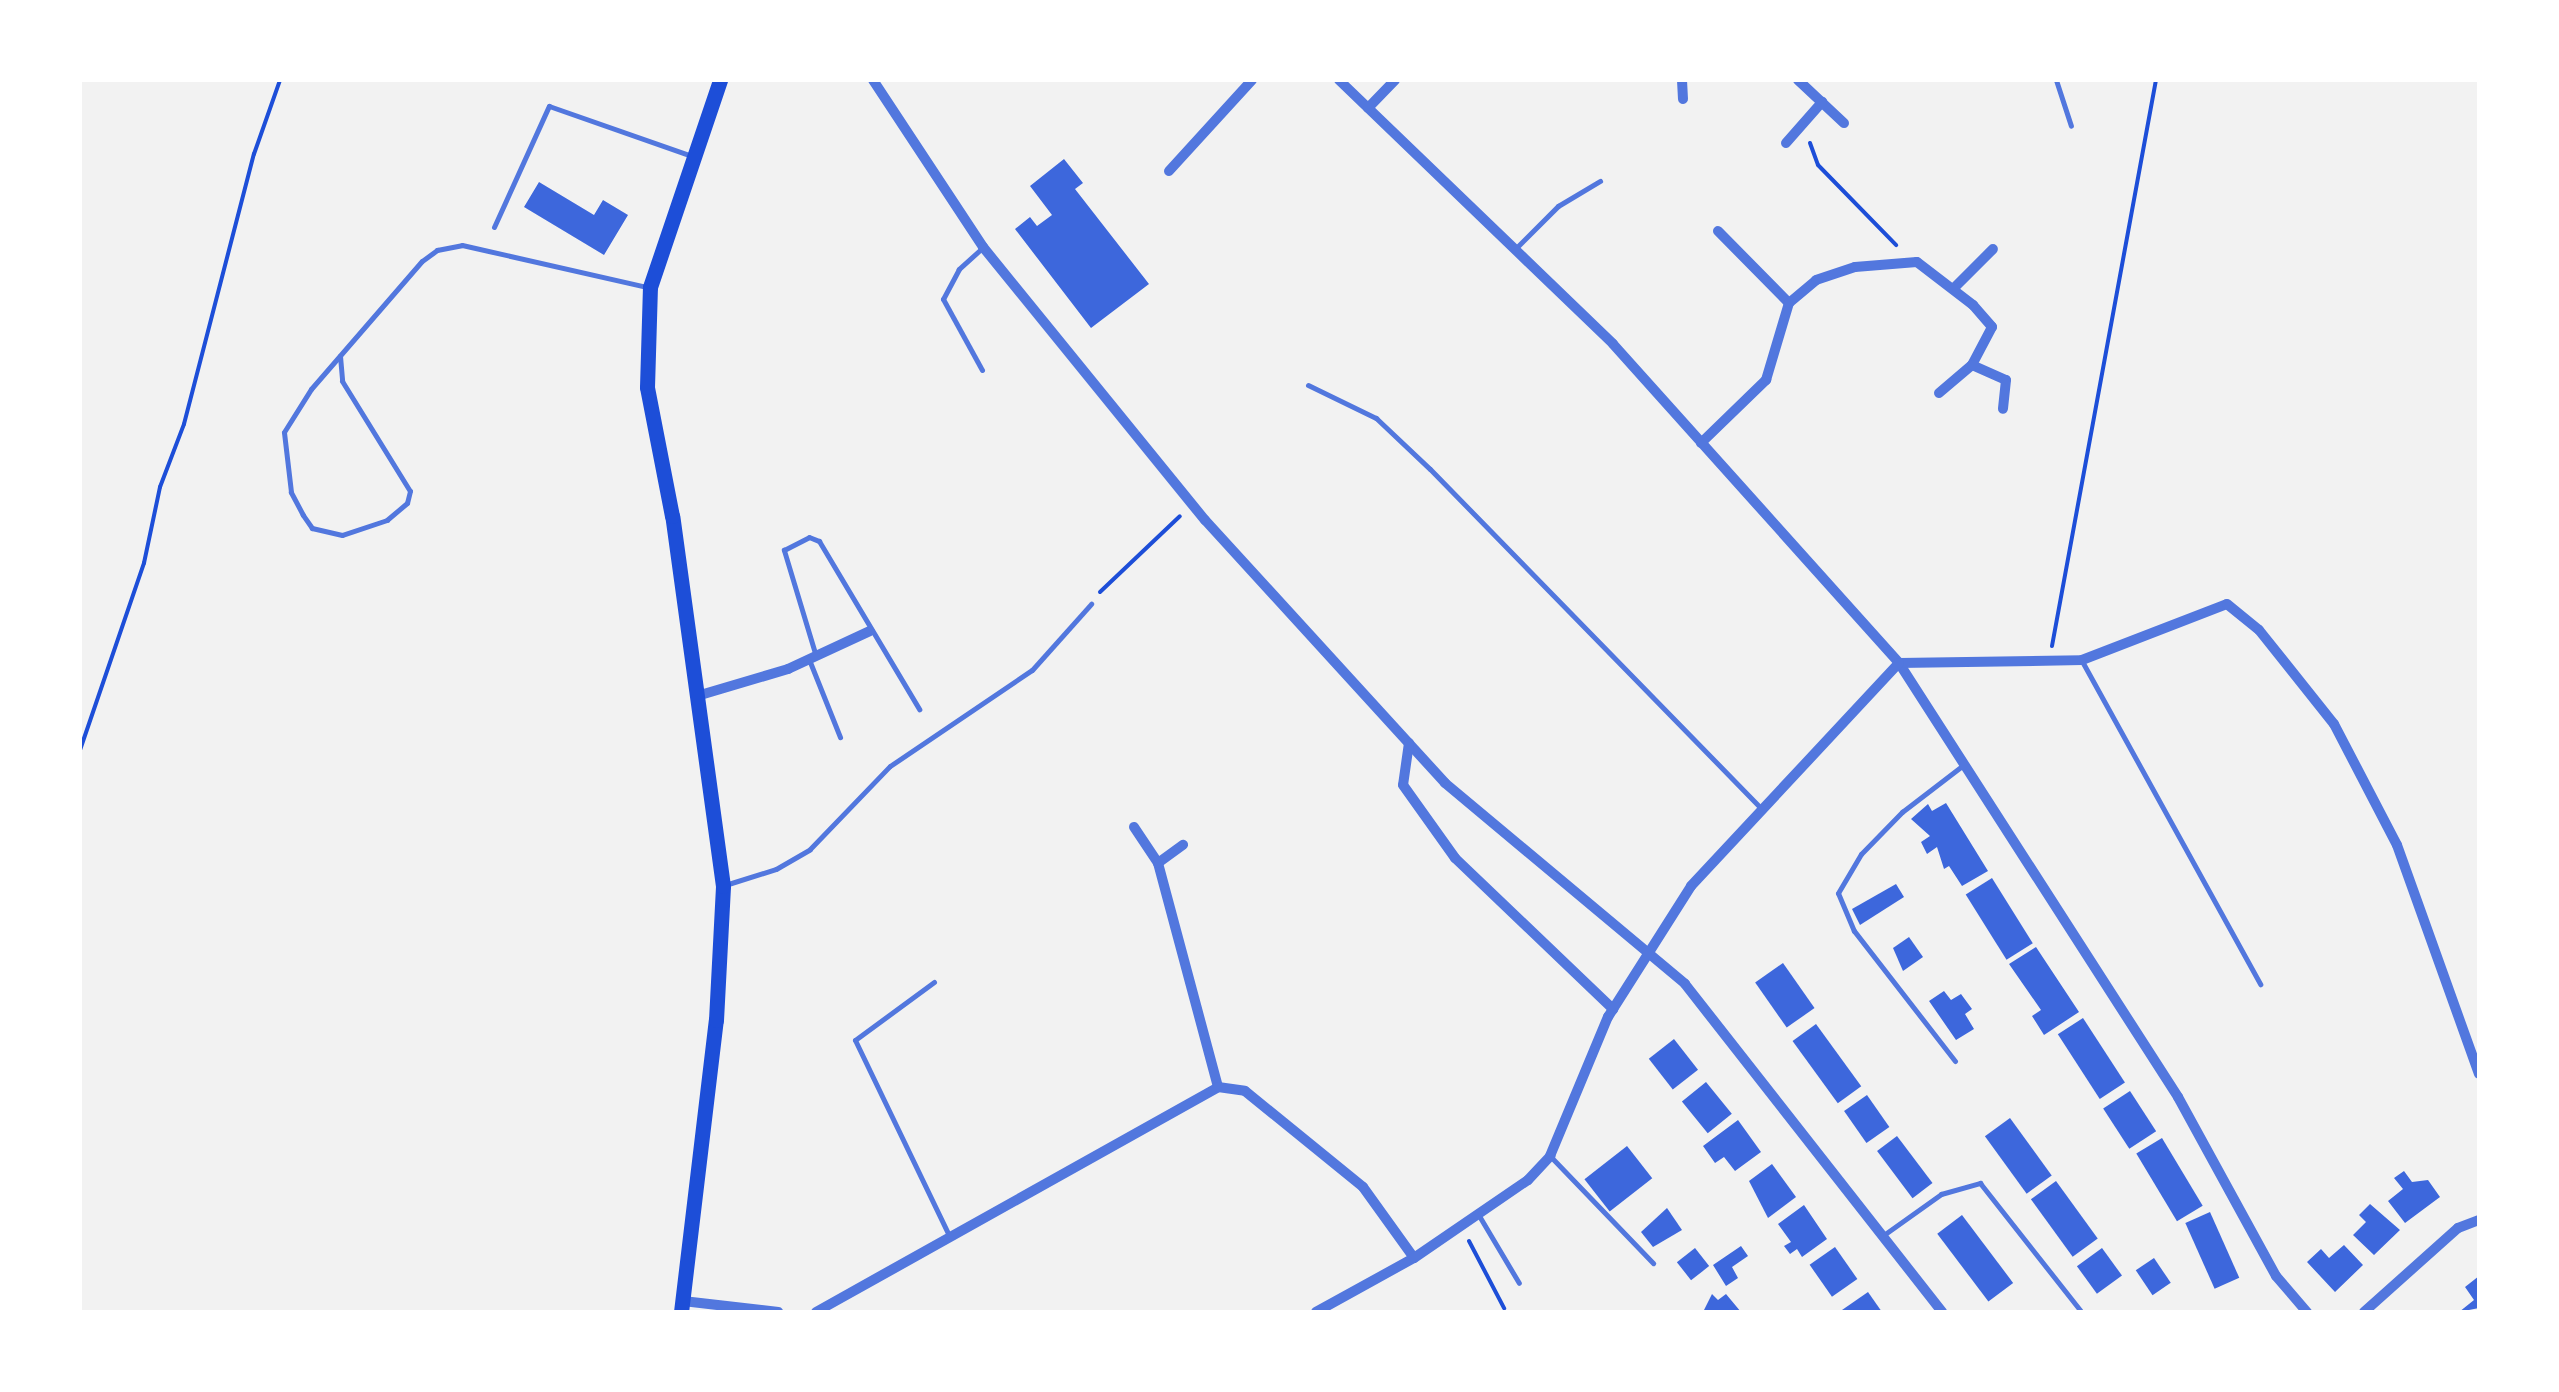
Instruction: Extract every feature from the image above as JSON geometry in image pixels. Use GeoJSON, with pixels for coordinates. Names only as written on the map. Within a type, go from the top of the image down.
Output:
{"type":"FeatureCollection","features":[{"type":"Feature","properties":{"kind":"main road"},"geometry":{"type":"LineString","coordinates":[[682,1306],[716,1020],[722,886],[697,696],[646,388],[650,288],[720,80]]}},
{"type":"Feature","properties":{"kind":"street"},"geometry":{"type":"LineString","coordinates":[[873,80],[983,247],[1193,505],[1446,783],[1650,948],[1685,984],[1942,1312]]}},
{"type":"Feature","properties":{"kind":"street"},"geometry":{"type":"LineString","coordinates":[[1169,171],[1252,80]]}},
{"type":"Feature","properties":{"kind":"street"},"geometry":{"type":"LineString","coordinates":[[1339,80],[1514,249],[1702,442],[1899,663],[2178,1097],[2276,1276],[2307,1312]]}},
{"type":"Feature","properties":{"kind":"street"},"geometry":{"type":"LineString","coordinates":[[1368,108],[1394,80]]}},
{"type":"Feature","properties":{"kind":"street"},"geometry":{"type":"LineString","coordinates":[[1682,80],[1683,99]]}},
{"type":"Feature","properties":{"kind":"street"},"geometry":{"type":"LineString","coordinates":[[1798,80],[1844,123]]}},
{"type":"Feature","properties":{"kind":"street"},"geometry":{"type":"LineString","coordinates":[[1786,143],[1822,102]]}},
{"type":"Feature","properties":{"kind":"street"},"geometry":{"type":"LineString","coordinates":[[1718,232],[1789,304]]}},
{"type":"Feature","properties":{"kind":"street"},"geometry":{"type":"LineString","coordinates":[[1954,288],[1992,249]]}},
{"type":"Feature","properties":{"kind":"street"},"geometry":{"type":"LineString","coordinates":[[1702,442],[1766,380],[1789,304],[1816,280],[1855,266],[1902,263],[1926,267],[1954,288],[1992,327],[1972,365],[1939,393]]}},
{"type":"Feature","properties":{"kind":"street"},"geometry":{"type":"LineString","coordinates":[[1972,365],[2006,380],[2003,409]]}},
{"type":"Feature","properties":{"kind":"street"},"geometry":{"type":"LineString","coordinates":[[1316,1312],[1414,1258],[1478,1214],[1550,1156],[1613,1008],[1691,886],[1899,663],[2082,660],[2228,604],[2259,630],[2334,724],[2396,844],[2479,1074]]}},
{"type":"Feature","properties":{"kind":"street"},"geometry":{"type":"LineString","coordinates":[[697,696],[813,657],[870,631]]}},
{"type":"Feature","properties":{"kind":"street"},"geometry":{"type":"LineString","coordinates":[[1408,743],[1404,785],[1455,858],[1613,1008]]}},
{"type":"Feature","properties":{"kind":"street"},"geometry":{"type":"LineString","coordinates":[[1134,827],[1158,863],[1218,1086]]}},
{"type":"Feature","properties":{"kind":"street"},"geometry":{"type":"LineString","coordinates":[[1158,863],[1182,845]]}},
{"type":"Feature","properties":{"kind":"street"},"geometry":{"type":"LineString","coordinates":[[816,1312],[951,1240],[1218,1086],[1245,1090],[1362,1188],[1414,1258]]}},
{"type":"Feature","properties":{"kind":"street"},"geometry":{"type":"LineString","coordinates":[[2364,1312],[2458,1228],[2479,1220]]}},
{"type":"Feature","properties":{"kind":"street"},"geometry":{"type":"LineString","coordinates":[[682,1306],[778,1312]]}},
{"type":"Feature","properties":{"kind":"lane"},"geometry":{"type":"LineString","coordinates":[[2056,80],[2071,126]]}},
{"type":"Feature","properties":{"kind":"lane"},"geometry":{"type":"LineString","coordinates":[[494,227],[548,106],[695,157]]}},
{"type":"Feature","properties":{"kind":"lane"},"geometry":{"type":"LineString","coordinates":[[1514,249],[1558,206],[1600,181]]}},
{"type":"Feature","properties":{"kind":"lane"},"geometry":{"type":"LineString","coordinates":[[340,356],[342,381],[410,491],[387,520],[342,536],[312,528],[302,514],[291,492],[284,432],[340,356],[437,250],[462,244],[650,288]]}},
{"type":"Feature","properties":{"kind":"lane"},"geometry":{"type":"LineString","coordinates":[[982,370],[944,299],[959,269],[983,247]]}},
{"type":"Feature","properties":{"kind":"lane"},"geometry":{"type":"LineString","coordinates":[[1308,385],[1376,418],[1762,808]]}},
{"type":"Feature","properties":{"kind":"lane"},"geometry":{"type":"LineString","coordinates":[[840,737],[784,550],[792,542],[819,541],[919,709]]}},
{"type":"Feature","properties":{"kind":"lane"},"geometry":{"type":"LineString","coordinates":[[722,886],[776,869],[810,849],[890,766],[1032,670],[1091,604]]}},
{"type":"Feature","properties":{"kind":"lane"},"geometry":{"type":"LineString","coordinates":[[2082,660],[2260,984]]}},
{"type":"Feature","properties":{"kind":"lane"},"geometry":{"type":"LineString","coordinates":[[1956,1060],[1854,931],[1838,893],[1862,854],[1902,812],[1964,764]]}},
{"type":"Feature","properties":{"kind":"lane"},"geometry":{"type":"LineString","coordinates":[[934,982],[855,1040],[951,1240]]}},
{"type":"Feature","properties":{"kind":"lane"},"geometry":{"type":"LineString","coordinates":[[1550,1156],[1653,1263]]}},
{"type":"Feature","properties":{"kind":"lane"},"geometry":{"type":"LineString","coordinates":[[1882,1236],[1941,1194],[1980,1183],[2080,1310]]}},
{"type":"Feature","properties":{"kind":"lane"},"geometry":{"type":"LineString","coordinates":[[1478,1214],[1519,1284]]}},
{"type":"Feature","properties":{"kind":"path"},"geometry":{"type":"LineString","coordinates":[[80,750],[144,563],[160,487],[184,424],[254,154],[280,80]]}},
{"type":"Feature","properties":{"kind":"path"},"geometry":{"type":"LineString","coordinates":[[2049,660],[2156,80]]}},
{"type":"Feature","properties":{"kind":"path"},"geometry":{"type":"LineString","coordinates":[[1803,124],[1818,165],[1898,247],[1902,263]]}},
{"type":"Feature","properties":{"kind":"path"},"geometry":{"type":"LineString","coordinates":[[1091,604],[1122,566],[1193,505]]}},
{"type":"Feature","properties":{"kind":"path"},"geometry":{"type":"LineString","coordinates":[[1461,1226],[1504,1308]]}},
{"type":"Feature","properties":{"kind":"building"},"geometry":{"type":"Polygon","coordinates":[[[1064,159],[1083,183],[1075,189],[1149,284],[1091,328],[1015,229],[1030,217],[1037,226],[1052,215],[1030,186],[1064,159]]]}},
{"type":"Feature","properties":{"kind":"building"},"geometry":{"type":"Polygon","coordinates":[[[539,182],[594,215],[603,200],[628,215],[604,255],[524,207],[539,182]]]}},
{"type":"Feature","properties":{"kind":"building"},"geometry":{"type":"Polygon","coordinates":[[[1946,803],[1988,871],[1962,886],[1949,866],[1944,869],[1937,847],[1927,854],[1921,842],[1930,836],[1911,819],[1928,804],[1932,811],[1946,803]]]}},
{"type":"Feature","properties":{"kind":"building"},"geometry":{"type":"Polygon","coordinates":[[[1992,878],[2033,943],[2007,960],[1966,894],[1992,878]]]}},
{"type":"Feature","properties":{"kind":"building"},"geometry":{"type":"Polygon","coordinates":[[[1896,884],[1904,897],[1860,925],[1852,909],[1896,884]]]}},
{"type":"Feature","properties":{"kind":"building"},"geometry":{"type":"Polygon","coordinates":[[[1909,937],[1923,957],[1903,971],[1893,948],[1909,937]]]}},
{"type":"Feature","properties":{"kind":"building"},"geometry":{"type":"Polygon","coordinates":[[[2036,947],[2079,1012],[2044,1035],[2032,1016],[2041,1010],[2009,964],[2036,947]]]}},
{"type":"Feature","properties":{"kind":"building"},"geometry":{"type":"Polygon","coordinates":[[[1783,963],[1815,1008],[1787,1028],[1755,983],[1783,963]]]}},
{"type":"Feature","properties":{"kind":"building"},"geometry":{"type":"Polygon","coordinates":[[[1944,991],[1951,1000],[1961,994],[1972,1009],[1965,1014],[1974,1029],[1956,1040],[1929,1001],[1944,991]]]}},
{"type":"Feature","properties":{"kind":"building"},"geometry":{"type":"Polygon","coordinates":[[[2083,1018],[2125,1083],[2100,1099],[2058,1034],[2083,1018]]]}},
{"type":"Feature","properties":{"kind":"building"},"geometry":{"type":"Polygon","coordinates":[[[1816,1024],[1861,1086],[1838,1103],[1793,1041],[1816,1024]]]}},
{"type":"Feature","properties":{"kind":"building"},"geometry":{"type":"Polygon","coordinates":[[[1674,1039],[1698,1070],[1673,1089],[1649,1059],[1674,1039]]]}},
{"type":"Feature","properties":{"kind":"building"},"geometry":{"type":"Polygon","coordinates":[[[1706,1082],[1732,1114],[1708,1133],[1682,1102],[1706,1082]]]}},
{"type":"Feature","properties":{"kind":"building"},"geometry":{"type":"Polygon","coordinates":[[[2130,1091],[2156,1131],[2129,1149],[2103,1108],[2130,1091]]]}},
{"type":"Feature","properties":{"kind":"building"},"geometry":{"type":"Polygon","coordinates":[[[1867,1095],[1889,1127],[1866,1143],[1844,1111],[1867,1095]]]}},
{"type":"Feature","properties":{"kind":"building"},"geometry":{"type":"Polygon","coordinates":[[[2010,1118],[2052,1175],[2027,1194],[1985,1136],[2010,1118]]]}},
{"type":"Feature","properties":{"kind":"building"},"geometry":{"type":"Polygon","coordinates":[[[1738,1120],[1761,1152],[1735,1171],[1724,1157],[1715,1163],[1703,1146],[1738,1120]]]}},
{"type":"Feature","properties":{"kind":"building"},"geometry":{"type":"Polygon","coordinates":[[[1897,1136],[1933,1183],[1913,1198],[1877,1151],[1897,1136]]]}},
{"type":"Feature","properties":{"kind":"building"},"geometry":{"type":"Polygon","coordinates":[[[2162,1138],[2203,1206],[2177,1221],[2136,1153],[2162,1138]]]}},
{"type":"Feature","properties":{"kind":"building"},"geometry":{"type":"Polygon","coordinates":[[[1627,1146],[1652,1178],[1610,1212],[1584,1179],[1627,1146]]]}},
{"type":"Feature","properties":{"kind":"building"},"geometry":{"type":"Polygon","coordinates":[[[1772,1164],[1796,1197],[1768,1218],[1749,1181],[1772,1164]]]}},
{"type":"Feature","properties":{"kind":"building"},"geometry":{"type":"Polygon","coordinates":[[[2404,1171],[2412,1182],[2428,1180],[2440,1197],[2405,1223],[2388,1201],[2403,1189],[2394,1178],[2404,1171]]]}},
{"type":"Feature","properties":{"kind":"building"},"geometry":{"type":"Polygon","coordinates":[[[2056,1181],[2098,1238],[2073,1257],[2031,1199],[2056,1181]]]}},
{"type":"Feature","properties":{"kind":"building"},"geometry":{"type":"Polygon","coordinates":[[[2370,1204],[2400,1230],[2374,1255],[2353,1235],[2366,1222],[2359,1215],[2370,1204]]]}},
{"type":"Feature","properties":{"kind":"building"},"geometry":{"type":"Polygon","coordinates":[[[1804,1205],[1827,1239],[1802,1257],[1797,1249],[1790,1254],[1784,1246],[1791,1242],[1778,1224],[1804,1205]]]}},
{"type":"Feature","properties":{"kind":"building"},"geometry":{"type":"Polygon","coordinates":[[[1667,1208],[1682,1230],[1653,1247],[1641,1232],[1667,1208]]]}},
{"type":"Feature","properties":{"kind":"building"},"geometry":{"type":"Polygon","coordinates":[[[2210,1212],[2239,1278],[2215,1289],[2185,1223],[2210,1212]]]}},
{"type":"Feature","properties":{"kind":"building"},"geometry":{"type":"Polygon","coordinates":[[[1962,1215],[2013,1283],[1988,1302],[1937,1234],[1962,1215]]]}},
{"type":"Feature","properties":{"kind":"building"},"geometry":{"type":"Polygon","coordinates":[[[2344,1245],[2363,1265],[2335,1292],[2307,1262],[2321,1249],[2329,1258],[2344,1245]]]}},
{"type":"Feature","properties":{"kind":"building"},"geometry":{"type":"Polygon","coordinates":[[[1741,1246],[1748,1256],[1732,1267],[1738,1278],[1726,1286],[1713,1265],[1741,1246]]]}},
{"type":"Feature","properties":{"kind":"building"},"geometry":{"type":"Polygon","coordinates":[[[1835,1247],[1857,1279],[1832,1297],[1810,1265],[1835,1247]]]}},
{"type":"Feature","properties":{"kind":"building"},"geometry":{"type":"Polygon","coordinates":[[[1695,1248],[1709,1266],[1691,1280],[1677,1262],[1695,1248]]]}},
{"type":"Feature","properties":{"kind":"building"},"geometry":{"type":"Polygon","coordinates":[[[2102,1248],[2122,1276],[2097,1294],[2077,1266],[2102,1248]]]}},
{"type":"Feature","properties":{"kind":"building"},"geometry":{"type":"Polygon","coordinates":[[[2154,1258],[2171,1283],[2153,1295],[2136,1270],[2154,1258]]]}},
{"type":"Feature","properties":{"kind":"building"},"geometry":{"type":"Polygon","coordinates":[[[2479,1276],[2479,1308],[2459,1312],[2474,1300],[2465,1287],[2479,1276]]]}},
{"type":"Feature","properties":{"kind":"building"},"geometry":{"type":"Polygon","coordinates":[[[1868,1292],[1882,1312],[1842,1310],[1868,1292]]]}},
{"type":"Feature","properties":{"kind":"building"},"geometry":{"type":"Polygon","coordinates":[[[1712,1294],[1718,1300],[1726,1294],[1741,1312],[1703,1312],[1712,1294]]]}}]}
